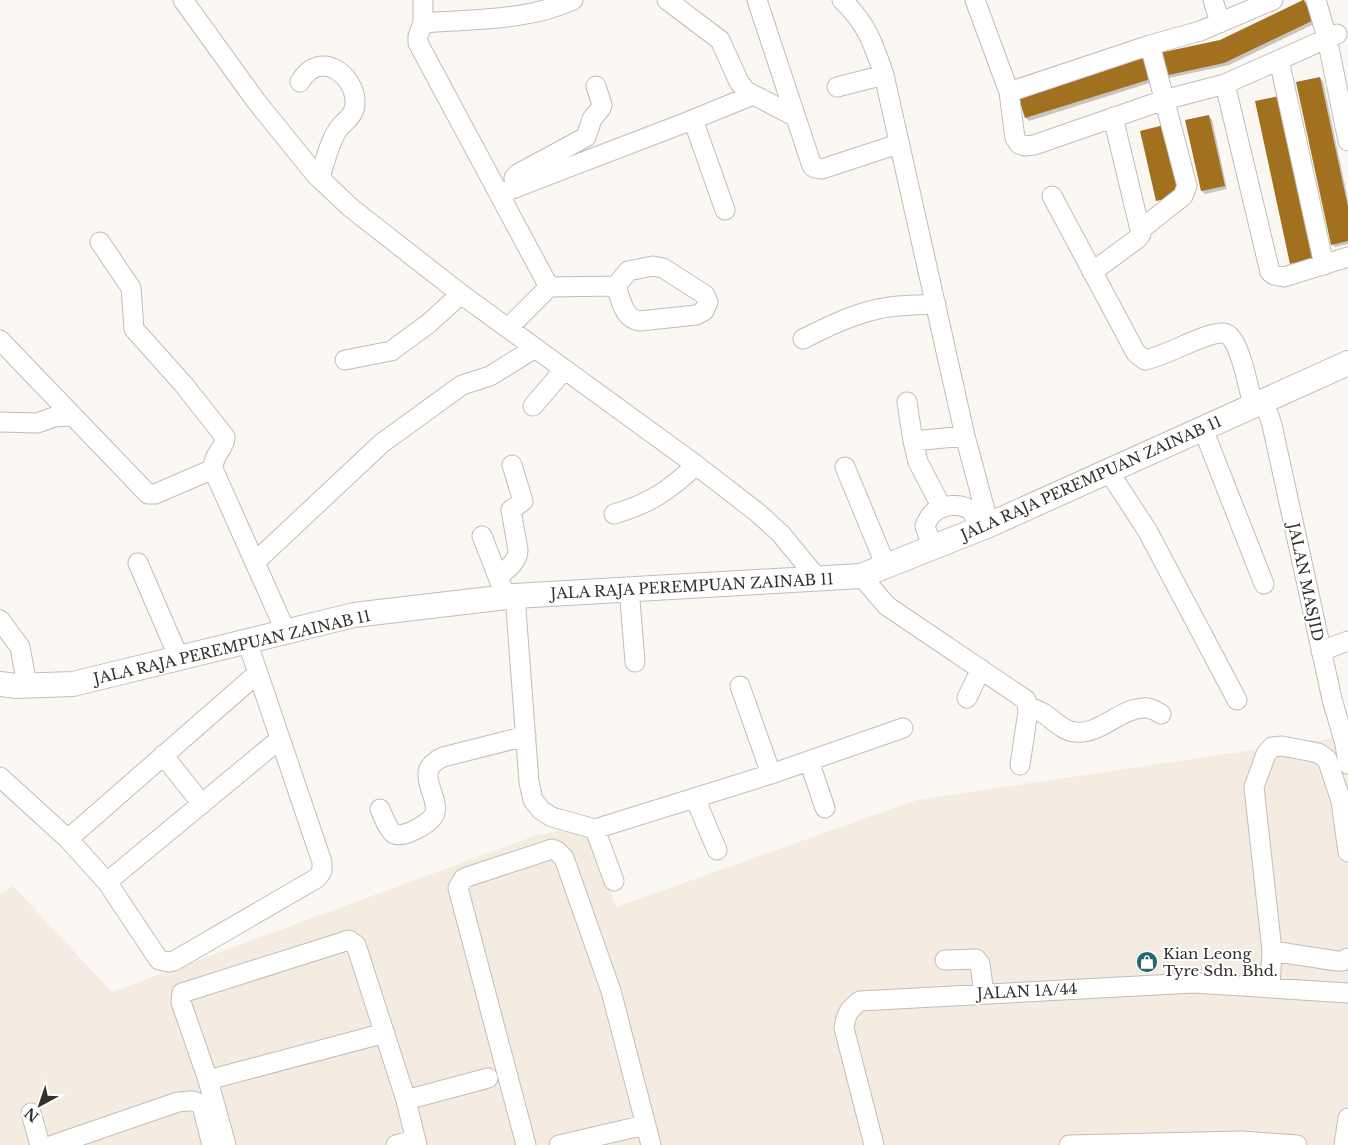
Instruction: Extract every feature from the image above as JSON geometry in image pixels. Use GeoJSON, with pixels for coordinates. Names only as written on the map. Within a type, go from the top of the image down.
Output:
{"type":"FeatureCollection","features":[{"type":"Feature","properties":{"kind":"main road","name":"JALA RAJA PEREMPUAN ZAINAB 11"},"geometry":{"type":"LineString","coordinates":[[0,684],[73,684],[354,615],[506,590],[629,588],[861,576],[984,527],[1348,364]]}},
{"type":"Feature","properties":{"kind":"street"},"geometry":{"type":"LineString","coordinates":[[183,0],[256,101],[320,178],[351,208],[461,294],[696,465],[758,513],[781,534],[816,578]]}},
{"type":"Feature","properties":{"kind":"street"},"geometry":{"type":"LineString","coordinates":[[423,0],[423,23],[418,36],[418,43],[507,191],[549,288]]}},
{"type":"Feature","properties":{"kind":"street"},"geometry":{"type":"LineString","coordinates":[[423,23],[520,16],[562,5],[573,0]]}},
{"type":"Feature","properties":{"kind":"street"},"geometry":{"type":"LineString","coordinates":[[667,0],[720,40],[738,82],[746,91],[796,117]]}},
{"type":"Feature","properties":{"kind":"street"},"geometry":{"type":"LineString","coordinates":[[758,0],[811,163],[815,168],[818,169],[898,144]]}},
{"type":"Feature","properties":{"kind":"street"},"geometry":{"type":"LineString","coordinates":[[842,0],[866,28],[884,75],[984,527]]}},
{"type":"Feature","properties":{"kind":"street"},"geometry":{"type":"LineString","coordinates":[[974,0],[1009,92],[1015,138],[1019,144],[1025,146],[1034,145],[1164,100],[1225,84],[1332,36]]}},
{"type":"Feature","properties":{"kind":"street"},"geometry":{"type":"LineString","coordinates":[[1213,0],[1220,23]]}},
{"type":"Feature","properties":{"kind":"street"},"geometry":{"type":"LineString","coordinates":[[1009,92],[1150,45],[1200,31],[1273,0]]}},
{"type":"Feature","properties":{"kind":"street"},"geometry":{"type":"LineString","coordinates":[[1316,0],[1348,79]]}},
{"type":"Feature","properties":{"kind":"street"},"geometry":{"type":"LineString","coordinates":[[1329,0],[1332,36],[1348,141]]}},
{"type":"Feature","properties":{"kind":"street"},"geometry":{"type":"LineString","coordinates":[[1140,230],[1179,200],[1186,191],[1186,181],[1150,45]]}},
{"type":"Feature","properties":{"kind":"street"},"geometry":{"type":"LineString","coordinates":[[1279,60],[1324,265]]}},
{"type":"Feature","properties":{"kind":"street"},"geometry":{"type":"LineString","coordinates":[[300,82],[304,75],[312,68],[324,65],[338,71],[349,82],[355,96],[354,111],[334,135],[320,178]]}},
{"type":"Feature","properties":{"kind":"street"},"geometry":{"type":"LineString","coordinates":[[837,87],[884,75]]}},
{"type":"Feature","properties":{"kind":"street"},"geometry":{"type":"LineString","coordinates":[[1225,84],[1268,267],[1274,275],[1279,277],[1292,275],[1348,257]]}},
{"type":"Feature","properties":{"kind":"street"},"geometry":{"type":"LineString","coordinates":[[594,158],[586,136],[592,119],[602,105],[596,86]]}},
{"type":"Feature","properties":{"kind":"street"},"geometry":{"type":"LineString","coordinates":[[507,191],[753,95]]}},
{"type":"Feature","properties":{"kind":"street"},"geometry":{"type":"LineString","coordinates":[[1052,196],[1092,272],[1141,234],[1113,118]]}},
{"type":"Feature","properties":{"kind":"street"},"geometry":{"type":"LineString","coordinates":[[687,122],[696,128],[725,210]]}},
{"type":"Feature","properties":{"kind":"street"},"geometry":{"type":"LineString","coordinates":[[507,191],[519,173],[586,136]]}},
{"type":"Feature","properties":{"kind":"street"},"geometry":{"type":"LineString","coordinates":[[100,242],[130,288],[134,330],[184,384],[225,436],[224,444],[213,460],[213,469],[286,632]]}},
{"type":"Feature","properties":{"kind":"street","name":"JALAN MASJID"},"geometry":{"type":"LineString","coordinates":[[1092,272],[1136,353],[1145,360],[1157,358],[1213,335],[1223,333],[1232,337],[1259,403],[1272,425],[1332,699],[1346,744],[1348,764]]}},
{"type":"Feature","properties":{"kind":"street"},"geometry":{"type":"LineString","coordinates":[[508,328],[549,288],[616,286]]}},
{"type":"Feature","properties":{"kind":"street"},"geometry":{"type":"LineString","coordinates":[[345,360],[392,351],[428,324],[461,294]]}},
{"type":"Feature","properties":{"kind":"street"},"geometry":{"type":"LineString","coordinates":[[803,338],[840,321],[871,310],[894,306],[936,304]]}},
{"type":"Feature","properties":{"kind":"street"},"geometry":{"type":"LineString","coordinates":[[0,340],[148,494],[155,494],[213,469]]}},
{"type":"Feature","properties":{"kind":"street"},"geometry":{"type":"LineString","coordinates":[[254,562],[382,443],[462,385],[490,376],[535,348]]}},
{"type":"Feature","properties":{"kind":"street"},"geometry":{"type":"LineString","coordinates":[[533,406],[564,370]]}},
{"type":"Feature","properties":{"kind":"street"},"geometry":{"type":"LineString","coordinates":[[907,402],[918,462],[942,508]]}},
{"type":"Feature","properties":{"kind":"street"},"geometry":{"type":"LineString","coordinates":[[0,422],[37,423],[54,416],[72,416]]}},
{"type":"Feature","properties":{"kind":"street"},"geometry":{"type":"LineString","coordinates":[[1202,429],[1264,584]]}},
{"type":"Feature","properties":{"kind":"street"},"geometry":{"type":"LineString","coordinates":[[913,442],[965,436]]}},
{"type":"Feature","properties":{"kind":"street"},"geometry":{"type":"LineString","coordinates":[[506,590],[518,553],[511,510],[523,502],[512,465]]}},
{"type":"Feature","properties":{"kind":"street"},"geometry":{"type":"LineString","coordinates":[[614,514],[639,506],[672,488],[696,465]]}},
{"type":"Feature","properties":{"kind":"street"},"geometry":{"type":"LineString","coordinates":[[845,467],[886,566]]}},
{"type":"Feature","properties":{"kind":"street"},"geometry":{"type":"LineString","coordinates":[[1109,472],[1147,530],[1237,700]]}},
{"type":"Feature","properties":{"kind":"street"},"geometry":{"type":"LineString","coordinates":[[932,547],[925,526],[930,516],[942,508],[964,506],[972,512],[984,527]]}},
{"type":"Feature","properties":{"kind":"street"},"geometry":{"type":"LineString","coordinates":[[482,536],[506,590],[526,736],[531,794],[536,806],[552,817],[595,829],[771,774],[903,728]]}},
{"type":"Feature","properties":{"kind":"street"},"geometry":{"type":"LineString","coordinates":[[138,564],[179,658]]}},
{"type":"Feature","properties":{"kind":"street"},"geometry":{"type":"LineString","coordinates":[[861,576],[886,605],[1023,697],[1028,707],[1020,765]]}},
{"type":"Feature","properties":{"kind":"street"},"geometry":{"type":"LineString","coordinates":[[629,588],[635,662]]}},
{"type":"Feature","properties":{"kind":"street"},"geometry":{"type":"LineString","coordinates":[[0,620],[20,647],[27,685]]}},
{"type":"Feature","properties":{"kind":"street"},"geometry":{"type":"LineString","coordinates":[[0,777],[68,839],[107,882],[159,960],[169,962],[320,876],[323,867],[247,641]]}},
{"type":"Feature","properties":{"kind":"street"},"geometry":{"type":"LineString","coordinates":[[1321,651],[1348,642]]}},
{"type":"Feature","properties":{"kind":"street"},"geometry":{"type":"LineString","coordinates":[[967,698],[981,669]]}},
{"type":"Feature","properties":{"kind":"street"},"geometry":{"type":"LineString","coordinates":[[68,839],[258,673]]}},
{"type":"Feature","properties":{"kind":"street"},"geometry":{"type":"LineString","coordinates":[[740,686],[771,774]]}},
{"type":"Feature","properties":{"kind":"street"},"geometry":{"type":"LineString","coordinates":[[1028,707],[1040,711],[1065,729],[1082,733],[1105,725],[1131,711],[1144,708],[1153,709],[1161,714]]}},
{"type":"Feature","properties":{"kind":"street"},"geometry":{"type":"LineString","coordinates":[[380,809],[395,834],[403,835],[426,824],[432,820],[436,807],[428,774],[433,764],[442,757],[526,736]]}},
{"type":"Feature","properties":{"kind":"street"},"geometry":{"type":"LineString","coordinates":[[107,882],[280,739]]}},
{"type":"Feature","properties":{"kind":"street"},"geometry":{"type":"LineString","coordinates":[[1270,988],[1272,951],[1254,787],[1266,754],[1272,747],[1281,746],[1318,752],[1327,758],[1341,801],[1348,852]]}},
{"type":"Feature","properties":{"kind":"street"},"geometry":{"type":"LineString","coordinates":[[163,755],[202,804]]}},
{"type":"Feature","properties":{"kind":"street"},"geometry":{"type":"LineString","coordinates":[[809,761],[824,808]]}},
{"type":"Feature","properties":{"kind":"street"},"geometry":{"type":"LineString","coordinates":[[696,798],[717,850]]}},
{"type":"Feature","properties":{"kind":"street"},"geometry":{"type":"LineString","coordinates":[[595,829],[614,881]]}},
{"type":"Feature","properties":{"kind":"street"},"geometry":{"type":"LineString","coordinates":[[526,1145],[458,888],[467,876],[547,850],[557,850],[564,858],[611,991],[651,1145]]}},
{"type":"Feature","properties":{"kind":"street"},"geometry":{"type":"LineString","coordinates":[[226,1145],[208,1080],[181,1002],[182,993],[349,940],[356,945],[406,1100],[416,1142],[396,1145]]}},
{"type":"Feature","properties":{"kind":"street"},"geometry":{"type":"LineString","coordinates":[[1272,951],[1338,961],[1348,958]]}},
{"type":"Feature","properties":{"kind":"street"},"geometry":{"type":"LineString","coordinates":[[944,960],[976,959],[980,964],[984,994]]}},
{"type":"Feature","properties":{"kind":"street","name":"JALAN 1A/44"},"geometry":{"type":"LineString","coordinates":[[874,1145],[844,1028],[845,1016],[850,1008],[860,1001],[1194,983],[1348,993]]}},
{"type":"Feature","properties":{"kind":"street"},"geometry":{"type":"LineString","coordinates":[[208,1080],[385,1033]]}},
{"type":"Feature","properties":{"kind":"street"},"geometry":{"type":"LineString","coordinates":[[406,1100],[488,1078]]}},
{"type":"Feature","properties":{"kind":"street"},"geometry":{"type":"LineString","coordinates":[[53,1145],[82,1140],[178,1102],[191,1100],[202,1106],[212,1145]]}},
{"type":"Feature","properties":{"kind":"street"},"geometry":{"type":"LineString","coordinates":[[31,1113],[40,1145]]}},
{"type":"Feature","properties":{"kind":"street"},"geometry":{"type":"LineString","coordinates":[[1344,1145],[1348,1118]]}},
{"type":"Feature","properties":{"kind":"street"},"geometry":{"type":"LineString","coordinates":[[559,1145],[646,1125]]}},
{"type":"Feature","properties":{"kind":"street"},"geometry":{"type":"LineString","coordinates":[[1069,1145],[1242,1140],[1297,1145]]}},
{"type":"Feature","properties":{"kind":"shaded area"},"geometry":{"type":"Polygon","coordinates":[[[1348,736],[1348,1145],[0,1145],[0,895],[13,886],[112,992],[537,835],[585,826],[616,907],[917,800],[1348,736]]]}},
{"type":"Feature","properties":{"kind":"building"},"geometry":{"type":"Polygon","coordinates":[[[1303,0],[1314,20],[1224,63],[1164,76],[1159,53],[1220,40],[1303,0]]]}},
{"type":"Feature","properties":{"kind":"building"},"geometry":{"type":"Polygon","coordinates":[[[1145,53],[1154,78],[1025,118],[1017,93],[1145,53]]]}},
{"type":"Feature","properties":{"kind":"building"},"geometry":{"type":"Polygon","coordinates":[[[1320,77],[1348,207],[1348,241],[1331,245],[1296,82],[1320,77]]]}},
{"type":"Feature","properties":{"kind":"building"},"geometry":{"type":"Polygon","coordinates":[[[1279,96],[1314,259],[1290,264],[1255,101],[1279,96]]]}},
{"type":"Feature","properties":{"kind":"building"},"geometry":{"type":"Polygon","coordinates":[[[1209,115],[1225,186],[1201,191],[1185,120],[1209,115]]]}},
{"type":"Feature","properties":{"kind":"building"},"geometry":{"type":"Polygon","coordinates":[[[1164,125],[1180,196],[1156,201],[1140,131],[1164,125]]]}},
{"type":"Feature","properties":{"kind":"place","name":"Kian Leong Tyre Sdn. Bhd."},"geometry":{"type":"Point","coordinates":[1147,962]}}]}
